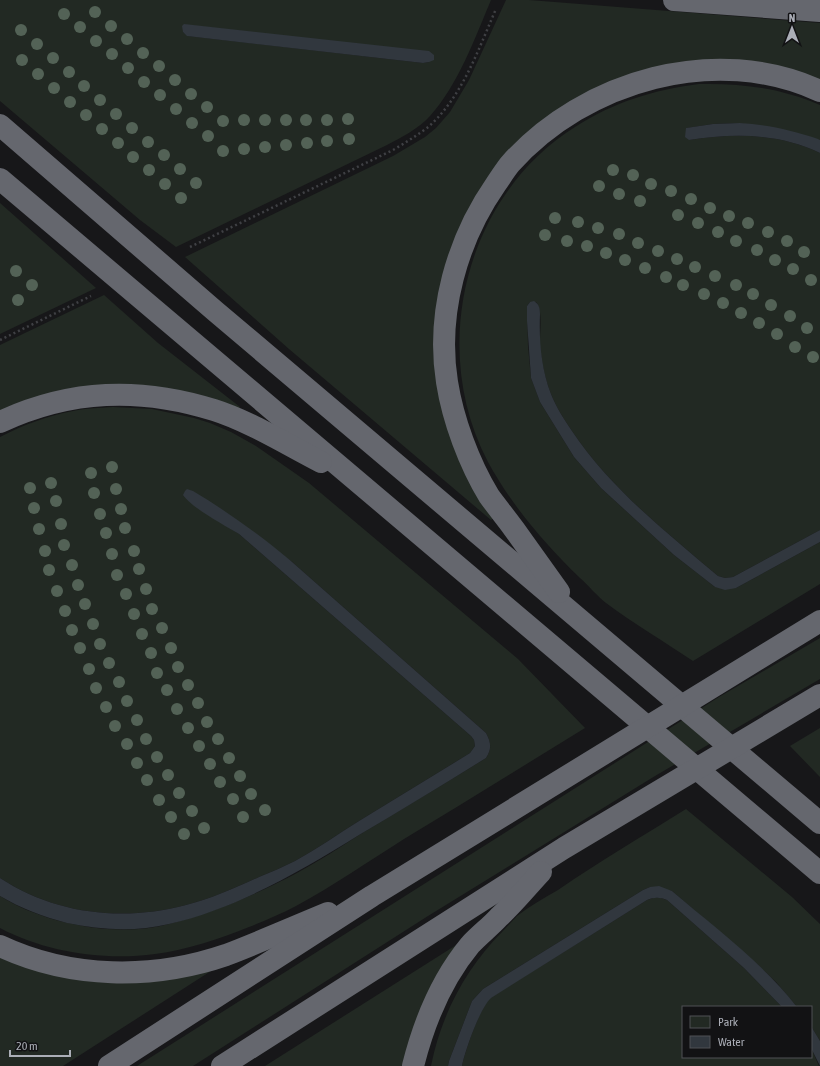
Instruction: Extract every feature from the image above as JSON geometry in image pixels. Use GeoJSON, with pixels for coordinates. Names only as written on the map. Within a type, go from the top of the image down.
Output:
{"type":"FeatureCollection","features":[{"type":"Feature","properties":{"kind":"highway"},"geometry":{"type":"LineString","coordinates":[[674,0],[820,12]]}},
{"type":"Feature","properties":{"kind":"highway"},"geometry":{"type":"LineString","coordinates":[[580,620],[490,496],[473,465],[458,428],[447,381],[444,342],[448,299],[457,262],[470,228],[488,196],[510,164],[533,142],[560,120],[594,100],[627,86],[664,75],[706,70],[745,71],[778,77],[820,91]]}},
{"type":"Feature","properties":{"kind":"highway"},"geometry":{"type":"LineString","coordinates":[[0,125],[215,312],[820,823]]}},
{"type":"Feature","properties":{"kind":"highway"},"geometry":{"type":"LineString","coordinates":[[0,179],[744,808],[818,873]]}},
{"type":"Feature","properties":{"kind":"highway"},"geometry":{"type":"LineString","coordinates":[[0,422],[36,408],[77,397],[99,394],[121,394],[166,398],[215,410],[236,419],[354,479]]}},
{"type":"Feature","properties":{"kind":"highway"},"geometry":{"type":"LineString","coordinates":[[109,1066],[372,896],[820,621]]}},
{"type":"Feature","properties":{"kind":"highway"},"geometry":{"type":"LineString","coordinates":[[222,1066],[564,848],[820,695]]}},
{"type":"Feature","properties":{"kind":"highway"},"geometry":{"type":"LineString","coordinates":[[413,1066],[418,1044],[430,1008],[448,976],[470,945],[501,916],[564,848]]}},
{"type":"Feature","properties":{"kind":"highway"},"geometry":{"type":"LineString","coordinates":[[0,946],[18,955],[54,965],[92,972],[138,972],[187,965],[226,955],[372,896]]}},
{"type":"Feature","properties":{"kind":"path"},"geometry":{"type":"LineString","coordinates":[[190,247],[393,150],[414,138],[446,107],[459,87],[496,9]]}},
{"type":"Feature","properties":{"kind":"path"},"geometry":{"type":"LineString","coordinates":[[0,340],[91,296]]}},
{"type":"Feature","properties":{"kind":"green space"},"geometry":{"type":"Polygon","coordinates":[[[0,0],[491,0],[457,76],[440,104],[420,125],[387,145],[176,247],[140,220],[0,101],[0,0]],[[183,32],[188,36],[423,63],[429,62],[183,32]]]}},
{"type":"Feature","properties":{"kind":"green space"},"geometry":{"type":"Polygon","coordinates":[[[506,0],[529,0],[820,23],[820,80],[697,62],[516,146],[436,330],[495,517],[491,520],[289,349],[185,257],[393,156],[425,137],[436,128],[450,112],[469,80],[506,0]]]}},
{"type":"Feature","properties":{"kind":"green space"},"geometry":{"type":"Polygon","coordinates":[[[699,84],[730,84],[761,88],[791,94],[820,105],[820,140],[740,123],[713,124],[687,128],[689,140],[722,136],[756,136],[772,138],[804,146],[820,153],[820,530],[733,577],[725,578],[718,576],[659,526],[621,490],[587,452],[572,431],[555,404],[545,377],[540,347],[540,311],[536,302],[530,302],[527,306],[528,346],[531,378],[540,402],[574,457],[601,488],[674,555],[715,587],[736,588],[820,542],[820,584],[693,661],[627,618],[603,600],[541,538],[507,494],[488,462],[470,418],[461,371],[460,324],[468,278],[483,233],[507,192],[537,157],[575,127],[619,104],[634,98],[666,90],[699,84]]]}},
{"type":"Feature","properties":{"kind":"green space"},"geometry":{"type":"Polygon","coordinates":[[[0,203],[96,288],[0,334],[0,203]]]}},
{"type":"Feature","properties":{"kind":"green space"},"geometry":{"type":"Polygon","coordinates":[[[104,295],[158,343],[240,407],[238,410],[201,397],[0,413],[0,345],[104,295]]]}},
{"type":"Feature","properties":{"kind":"green space"},"geometry":{"type":"Polygon","coordinates":[[[113,407],[152,409],[194,418],[231,432],[256,446],[309,483],[518,659],[585,728],[310,898],[272,917],[215,940],[179,950],[155,954],[136,956],[95,955],[55,949],[17,936],[0,928],[0,896],[18,906],[59,921],[104,929],[149,928],[185,920],[218,909],[266,888],[313,864],[486,758],[490,749],[490,742],[486,733],[291,561],[186,499],[239,534],[471,736],[474,740],[475,746],[470,753],[295,861],[232,889],[195,903],[138,913],[90,911],[66,907],[43,900],[0,878],[0,437],[26,425],[54,415],[83,409],[113,407]]]}},
{"type":"Feature","properties":{"kind":"green space"},"geometry":{"type":"Polygon","coordinates":[[[820,638],[820,679],[655,776],[428,916],[193,1066],[137,1066],[719,697],[820,638]]]}},
{"type":"Feature","properties":{"kind":"green space"},"geometry":{"type":"Polygon","coordinates":[[[820,728],[820,777],[790,746],[820,728]]]}},
{"type":"Feature","properties":{"kind":"green space"},"geometry":{"type":"Polygon","coordinates":[[[686,809],[792,897],[820,924],[820,1041],[812,1028],[812,1006],[796,1006],[776,982],[756,963],[672,891],[650,887],[483,989],[472,1001],[448,1066],[431,1066],[435,1047],[448,1011],[466,977],[489,946],[517,916],[686,809]]]}},
{"type":"Feature","properties":{"kind":"green space"},"geometry":{"type":"Polygon","coordinates":[[[661,898],[667,900],[744,968],[781,1006],[682,1006],[682,1058],[812,1058],[812,1050],[819,1066],[462,1066],[466,1050],[478,1020],[490,998],[647,900],[661,898]]]}},
{"type":"Feature","properties":{"kind":"green space"},"geometry":{"type":"Polygon","coordinates":[[[461,942],[406,1066],[265,1066],[461,942]]]}},
{"type":"Feature","properties":{"kind":"green space"},"geometry":{"type":"Polygon","coordinates":[[[0,954],[214,969],[63,1066],[0,1066],[0,954]]]}},
{"type":"Feature","properties":{"kind":"water"},"geometry":{"type":"Polygon","coordinates":[[[184,24],[429,51],[434,55],[434,60],[423,63],[187,36],[183,32],[182,26],[184,24]]]}},
{"type":"Feature","properties":{"kind":"water"},"geometry":{"type":"Polygon","coordinates":[[[740,123],[779,128],[818,139],[820,140],[820,153],[804,146],[772,138],[756,136],[722,136],[689,140],[685,137],[686,128],[713,124],[740,123]]]}},
{"type":"Feature","properties":{"kind":"water"},"geometry":{"type":"Polygon","coordinates":[[[534,301],[540,310],[540,344],[545,374],[553,399],[572,431],[587,452],[621,490],[659,526],[718,576],[725,578],[733,577],[820,530],[820,542],[736,588],[725,590],[715,587],[674,555],[601,488],[574,457],[540,402],[531,378],[527,321],[527,306],[530,302],[534,301]]]}},
{"type":"Feature","properties":{"kind":"water"},"geometry":{"type":"Polygon","coordinates":[[[187,489],[206,499],[256,533],[291,561],[486,733],[490,742],[489,752],[486,758],[314,862],[244,899],[219,909],[156,927],[131,929],[105,929],[67,923],[32,912],[0,896],[0,878],[43,900],[66,907],[90,911],[138,913],[195,903],[214,896],[282,867],[311,852],[470,753],[475,746],[474,740],[471,736],[239,534],[209,516],[187,500],[183,495],[187,489]]]}},
{"type":"Feature","properties":{"kind":"water"},"geometry":{"type":"Polygon","coordinates":[[[659,886],[672,891],[754,960],[796,1006],[781,1006],[744,968],[667,900],[655,898],[647,900],[491,998],[478,1020],[466,1050],[462,1066],[448,1066],[472,1001],[483,989],[650,887],[659,886]]]}},
{"type":"Feature","properties":{"kind":"water"},"geometry":{"type":"Polygon","coordinates":[[[812,1028],[820,1041],[820,1066],[812,1050],[812,1028]]]}}]}
